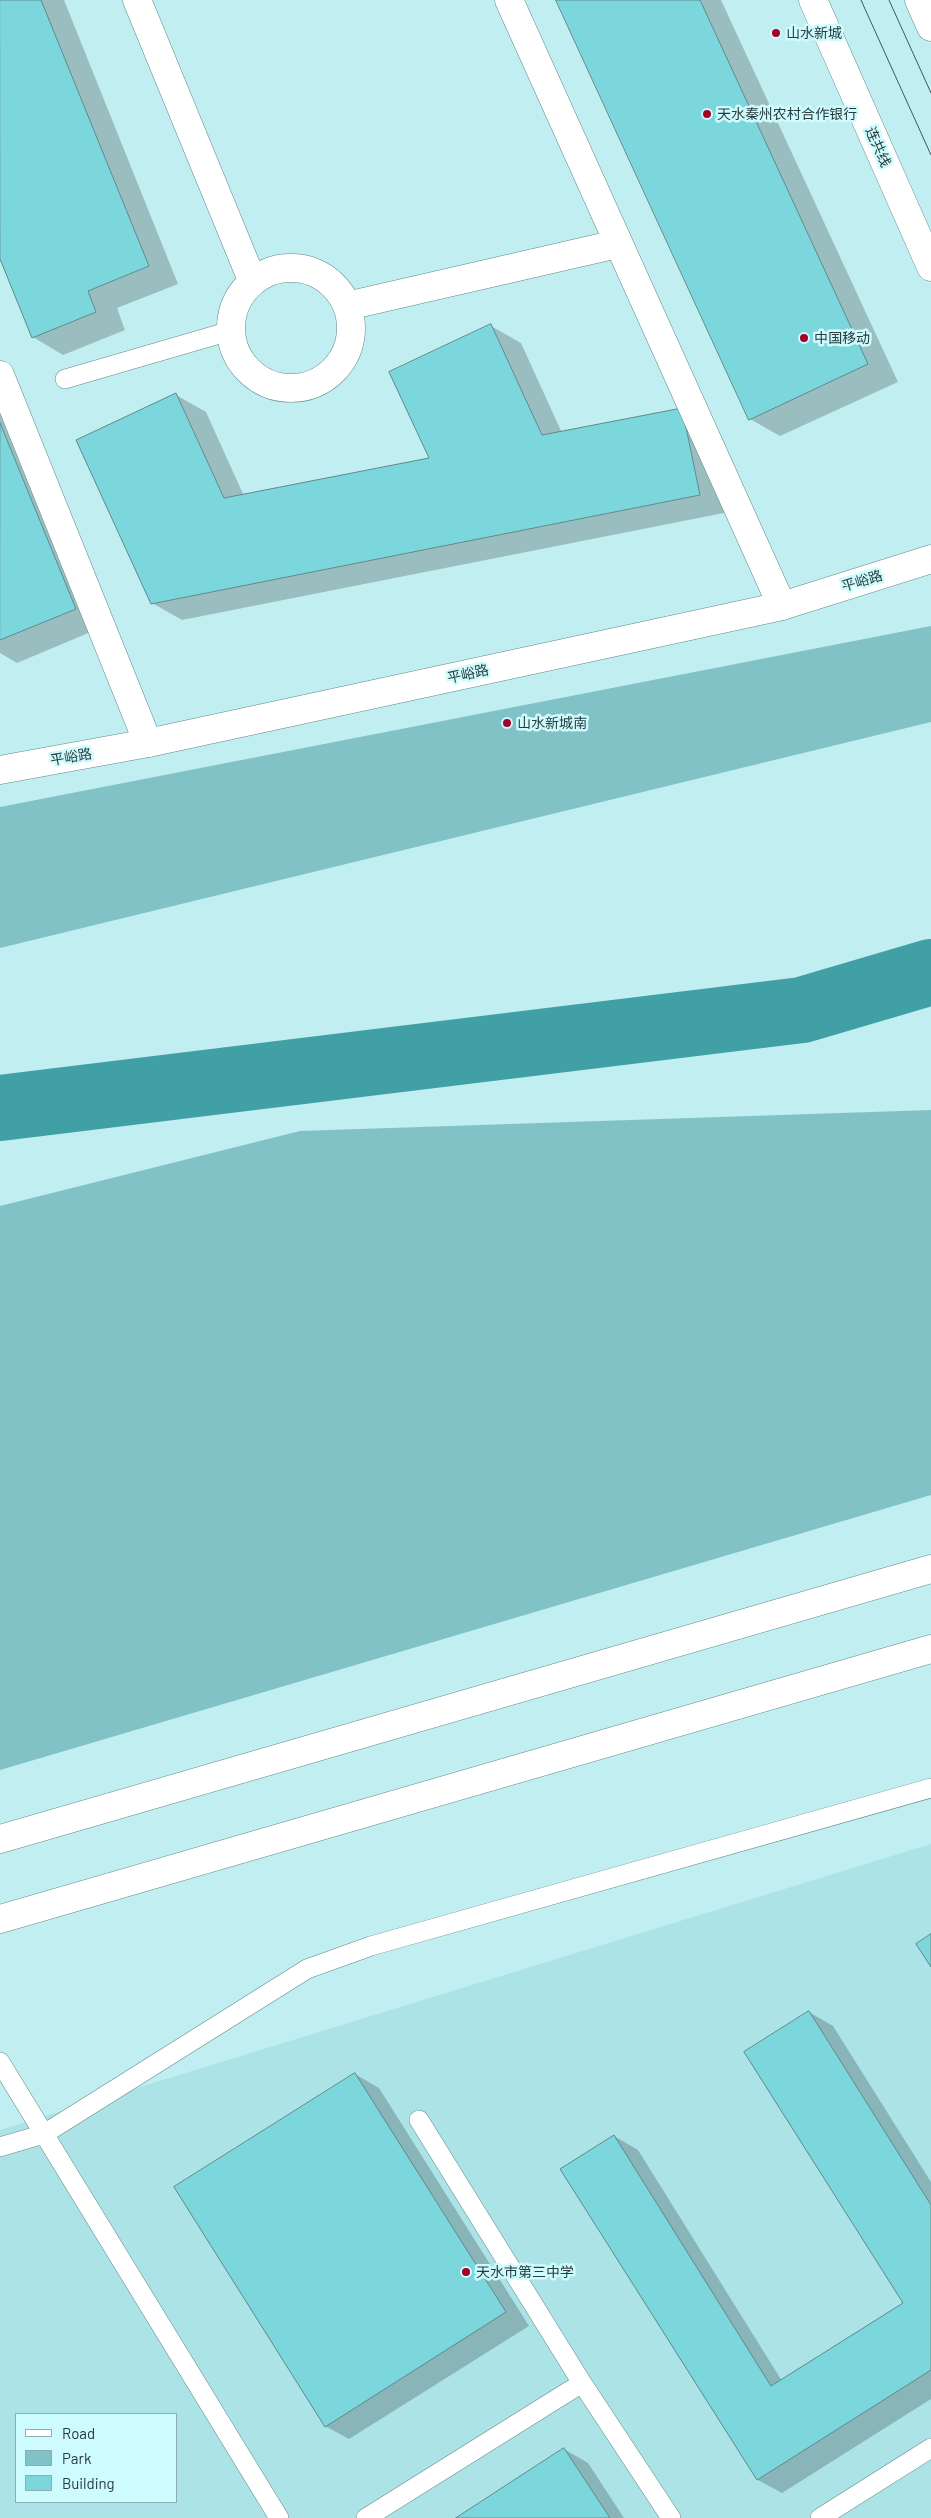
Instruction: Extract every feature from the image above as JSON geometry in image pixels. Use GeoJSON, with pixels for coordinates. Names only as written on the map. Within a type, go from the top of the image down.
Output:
{"type":"FeatureCollection","features":[{"type":"Feature","properties":{"kind":"main road"},"geometry":{"type":"LineString","coordinates":[[137,0],[252,280]]}},
{"type":"Feature","properties":{"kind":"main road"},"geometry":{"type":"LineString","coordinates":[[509,0],[782,606]]}},
{"type":"Feature","properties":{"kind":"main road","name":"连共线"},"geometry":{"type":"LineString","coordinates":[[813,0],[931,267]]}},
{"type":"Feature","properties":{"kind":"main road"},"geometry":{"type":"LineString","coordinates":[[919,0],[931,27]]}},
{"type":"Feature","properties":{"kind":"main road"},"geometry":{"type":"LineString","coordinates":[[348,306],[618,244]]}},
{"type":"Feature","properties":{"kind":"main road"},"geometry":{"type":"LineString","coordinates":[[288,267],[306,269],[324,277],[338,290],[348,306],[352,325],[349,344],[342,361],[329,375],[312,385],[294,389],[275,387],[257,379],[243,366],[234,349],[230,330],[232,312],[240,294],[252,280],[269,271],[288,267]]}},
{"type":"Feature","properties":{"kind":"main road"},"geometry":{"type":"LineString","coordinates":[[0,375],[148,743]]}},
{"type":"Feature","properties":{"kind":"main road","name":"平峪路"},"geometry":{"type":"LineString","coordinates":[[0,770],[148,743],[782,606],[931,559]]}},
{"type":"Feature","properties":{"kind":"main road"},"geometry":{"type":"LineString","coordinates":[[0,1839],[931,1569]]}},
{"type":"Feature","properties":{"kind":"main road"},"geometry":{"type":"LineString","coordinates":[[0,1918],[931,1648]]}},
{"type":"Feature","properties":{"kind":"lane"},"geometry":{"type":"LineString","coordinates":[[65,379],[230,330]]}},
{"type":"Feature","properties":{"kind":"lane"},"geometry":{"type":"LineString","coordinates":[[0,2147],[44,2134],[308,1969],[371,1946],[931,1788]]}},
{"type":"Feature","properties":{"kind":"lane"},"geometry":{"type":"LineString","coordinates":[[0,2062],[279,2518]]}},
{"type":"Feature","properties":{"kind":"lane"},"geometry":{"type":"LineString","coordinates":[[419,2120],[582,2382],[671,2518]]}},
{"type":"Feature","properties":{"kind":"lane"},"geometry":{"type":"LineString","coordinates":[[366,2518],[582,2382]]}},
{"type":"Feature","properties":{"kind":"lane"},"geometry":{"type":"LineString","coordinates":[[820,2518],[931,2448]]}},
{"type":"Feature","properties":{"kind":"shaded area","name":"天水市第三中学"},"geometry":{"type":"Polygon","coordinates":[[[931,1844],[931,2518],[0,2518],[0,2130],[931,1844]]]}},
{"type":"Feature","properties":{"kind":"green space"},"geometry":{"type":"Polygon","coordinates":[[[931,626],[931,722],[0,948],[0,807],[931,626]]]}},
{"type":"Feature","properties":{"kind":"green space"},"geometry":{"type":"Polygon","coordinates":[[[931,1110],[931,1495],[0,1770],[0,1206],[300,1131],[931,1110]]]}},
{"type":"Feature","properties":{"kind":"building"},"geometry":{"type":"Polygon","coordinates":[[[0,0],[41,0],[149,266],[88,291],[96,312],[32,338],[0,259],[0,0]]]}},
{"type":"Feature","properties":{"kind":"building"},"geometry":{"type":"Polygon","coordinates":[[[556,0],[700,0],[868,364],[749,420],[556,0]]]}},
{"type":"Feature","properties":{"kind":"building"},"geometry":{"type":"Polygon","coordinates":[[[491,324],[542,435],[682,408],[700,495],[151,604],[76,440],[176,393],[224,498],[429,458],[389,372],[491,324]]]}},
{"type":"Feature","properties":{"kind":"building"},"geometry":{"type":"Polygon","coordinates":[[[0,423],[76,609],[0,640],[0,423]]]}},
{"type":"Feature","properties":{"kind":"building"},"geometry":{"type":"Polygon","coordinates":[[[931,1934],[931,1967],[916,1944],[931,1934]]]}},
{"type":"Feature","properties":{"kind":"building"},"geometry":{"type":"Polygon","coordinates":[[[809,2011],[931,2205],[931,2370],[757,2480],[560,2169],[614,2135],[771,2386],[903,2303],[744,2052],[809,2011]]]}},
{"type":"Feature","properties":{"kind":"building"},"geometry":{"type":"Polygon","coordinates":[[[355,2073],[506,2312],[325,2427],[174,2187],[355,2073]]]}},
{"type":"Feature","properties":{"kind":"building"},"geometry":{"type":"Polygon","coordinates":[[[564,2448],[610,2518],[456,2518],[564,2448]]]}},
{"type":"Feature","properties":{"kind":"waterway"},"geometry":{"type":"LineString","coordinates":[[0,1108],[802,1010],[931,972]]}},
{"type":"Feature","properties":{"kind":"tram line"},"geometry":{"type":"LineString","coordinates":[[861,0],[931,155]]}},
{"type":"Feature","properties":{"kind":"tram line"},"geometry":{"type":"LineString","coordinates":[[889,0],[931,93]]}},
{"type":"Feature","properties":{"kind":"place","name":"山水新城"},"geometry":{"type":"Point","coordinates":[776,33]}},
{"type":"Feature","properties":{"kind":"place","name":"天水秦州农村合作银行"},"geometry":{"type":"Point","coordinates":[707,114]}},
{"type":"Feature","properties":{"kind":"place","name":"中国移动"},"geometry":{"type":"Point","coordinates":[804,338]}},
{"type":"Feature","properties":{"kind":"place","name":"山水新城南"},"geometry":{"type":"Point","coordinates":[507,723]}},
{"type":"Feature","properties":{"kind":"place","name":"天水市第三中学"},"geometry":{"type":"Point","coordinates":[466,2272]}}]}
